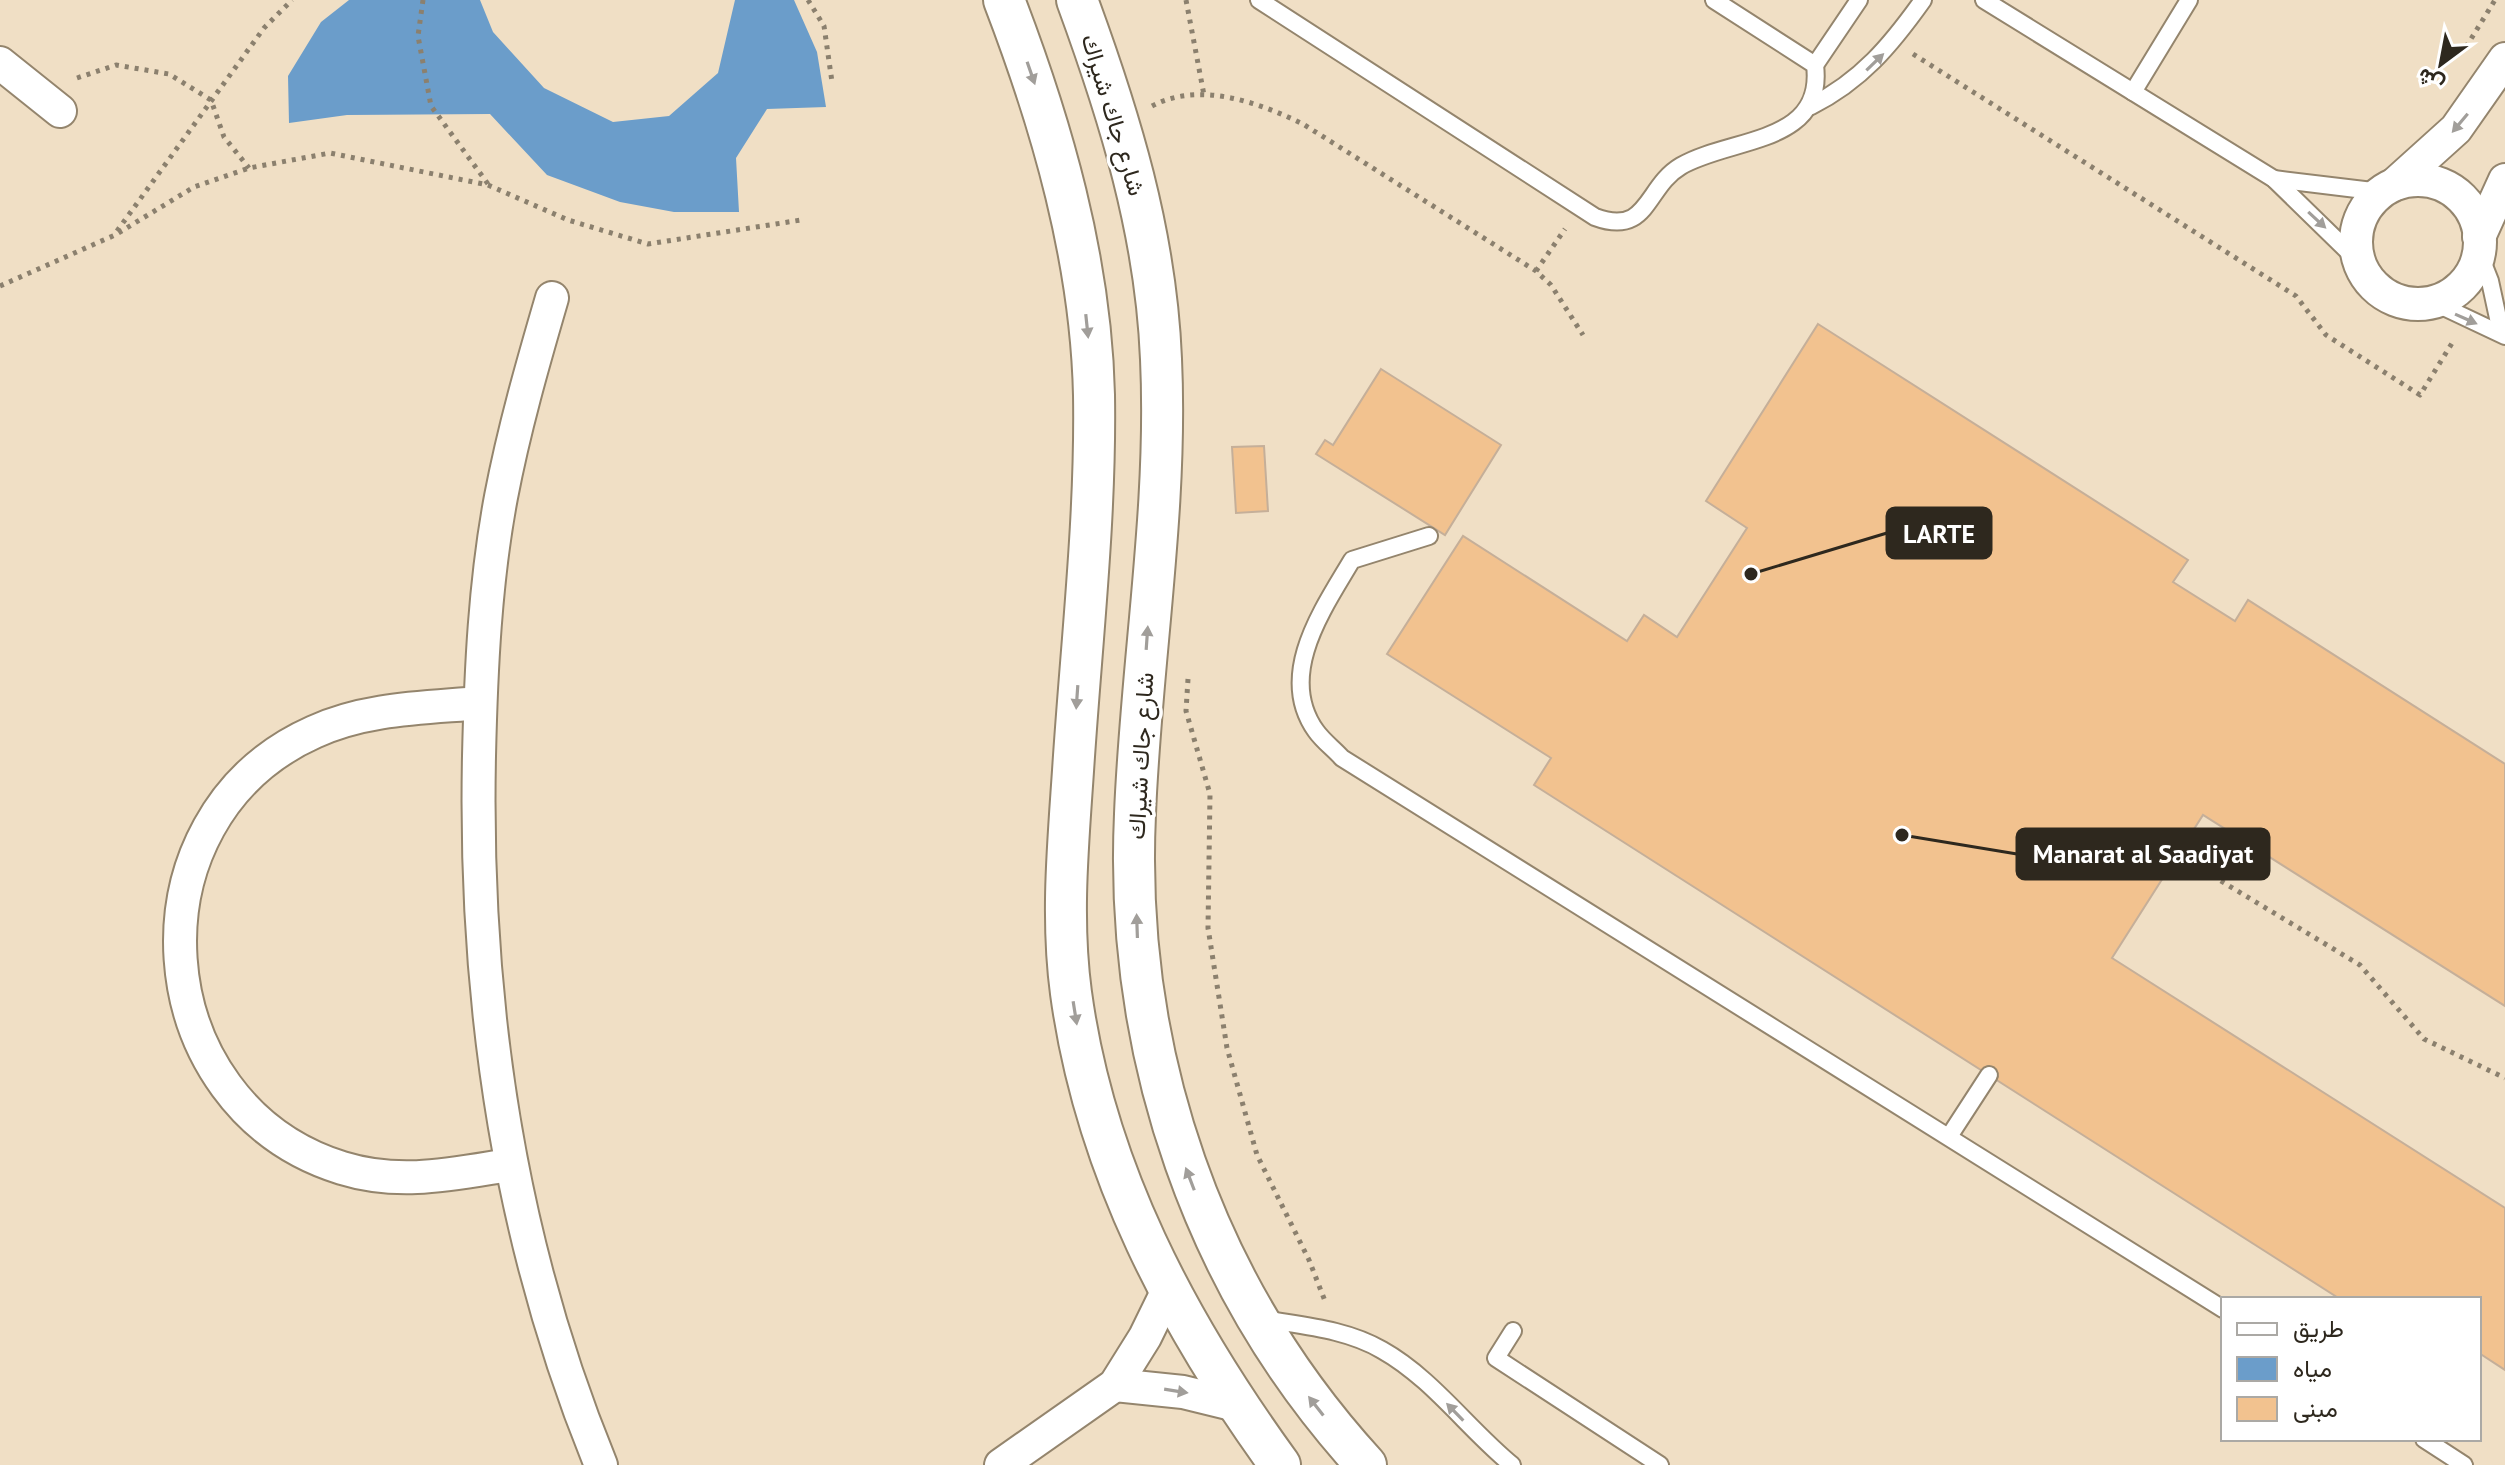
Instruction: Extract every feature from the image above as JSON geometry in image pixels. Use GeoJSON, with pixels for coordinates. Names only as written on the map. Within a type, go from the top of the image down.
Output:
{"type":"FeatureCollection","features":[{"type":"Feature","properties":{"kind":"street"},"geometry":{"type":"LineString","coordinates":[[1004,0],[1047,121],[1064,187],[1086,309],[1094,393],[1092,476],[1065,879],[1071,990],[1081,1051],[1112,1166],[1133,1220],[1168,1290],[1236,1405],[1280,1465]]}},
{"type":"Feature","properties":{"kind":"street","name":"شارع جاك شيراك"},"geometry":{"type":"LineString","coordinates":[[1077,0],[1138,189],[1152,272],[1161,355],[1163,435],[1160,516],[1134,817],[1137,935],[1147,1024],[1180,1155],[1204,1218],[1256,1318],[1301,1387],[1366,1465]]}},
{"type":"Feature","properties":{"kind":"street"},"geometry":{"type":"LineString","coordinates":[[2505,59],[2456,129],[2369,203],[2356,230],[2358,261],[2378,289],[2392,298],[2419,304],[2449,295],[2463,284],[2505,180]]}},
{"type":"Feature","properties":{"kind":"street"},"geometry":{"type":"LineString","coordinates":[[0,63],[48,101]]}},
{"type":"Feature","properties":{"kind":"street"},"geometry":{"type":"LineString","coordinates":[[2388,188],[2427,181],[2457,194],[2476,220],[2479,245]]}},
{"type":"Feature","properties":{"kind":"street"},"geometry":{"type":"LineString","coordinates":[[552,298],[523,397],[501,498],[487,600],[480,703],[477,857],[487,1011],[509,1165],[543,1298],[601,1465]]}},
{"type":"Feature","properties":{"kind":"street"},"geometry":{"type":"LineString","coordinates":[[480,703],[381,712],[346,719],[281,750],[253,772],[222,808],[193,861],[179,930],[180,969],[187,1007],[200,1043],[220,1077],[244,1107],[306,1153],[342,1168],[379,1177],[418,1180],[509,1165]]}},
{"type":"Feature","properties":{"kind":"street"},"geometry":{"type":"LineString","coordinates":[[1001,1465],[1115,1385],[1145,1337],[1168,1290]]}},
{"type":"Feature","properties":{"kind":"street"},"geometry":{"type":"LineString","coordinates":[[1115,1385],[1183,1392],[1236,1405]]}},
{"type":"Feature","properties":{"kind":"lane"},"geometry":{"type":"LineString","coordinates":[[1259,0],[1580,207],[1610,223],[1624,222],[1639,215],[1662,183],[1680,167],[1783,129],[1811,106],[1839,92],[1876,62],[1923,0]]}},
{"type":"Feature","properties":{"kind":"lane"},"geometry":{"type":"LineString","coordinates":[[1714,0],[1815,65]]}},
{"type":"Feature","properties":{"kind":"lane"},"geometry":{"type":"LineString","coordinates":[[1811,106],[1818,86],[1815,65],[1859,0]]}},
{"type":"Feature","properties":{"kind":"lane"},"geometry":{"type":"LineString","coordinates":[[1984,0],[2274,179],[2358,261]]}},
{"type":"Feature","properties":{"kind":"lane"},"geometry":{"type":"LineString","coordinates":[[2133,92],[2189,0]]}},
{"type":"Feature","properties":{"kind":"lane"},"geometry":{"type":"LineString","coordinates":[[2274,179],[2388,188]]}},
{"type":"Feature","properties":{"kind":"lane"},"geometry":{"type":"LineString","coordinates":[[2479,245],[2503,334]]}},
{"type":"Feature","properties":{"kind":"lane"},"geometry":{"type":"LineString","coordinates":[[2433,302],[2466,320],[2503,334]]}},
{"type":"Feature","properties":{"kind":"lane"},"geometry":{"type":"LineString","coordinates":[[1429,536],[1352,560],[1309,638],[1299,687],[1315,730],[1342,758],[1950,1135],[2221,1308]]}},
{"type":"Feature","properties":{"kind":"lane"},"geometry":{"type":"LineString","coordinates":[[1950,1135],[1989,1075]]}},
{"type":"Feature","properties":{"kind":"lane"},"geometry":{"type":"LineString","coordinates":[[1256,1318],[1337,1331],[1381,1349],[1405,1365],[1512,1465]]}},
{"type":"Feature","properties":{"kind":"lane"},"geometry":{"type":"LineString","coordinates":[[1513,1331],[1496,1358],[1660,1465]]}},
{"type":"Feature","properties":{"kind":"lane"},"geometry":{"type":"LineString","coordinates":[[2427,1441],[2464,1465]]}},
{"type":"Feature","properties":{"kind":"path"},"geometry":{"type":"LineString","coordinates":[[115,235],[264,28],[292,0]]}},
{"type":"Feature","properties":{"kind":"path"},"geometry":{"type":"LineString","coordinates":[[423,0],[418,36],[431,106],[488,185]]}},
{"type":"Feature","properties":{"kind":"path"},"geometry":{"type":"LineString","coordinates":[[808,0],[824,26],[832,82]]}},
{"type":"Feature","properties":{"kind":"path"},"geometry":{"type":"LineString","coordinates":[[1186,0],[1204,95]]}},
{"type":"Feature","properties":{"kind":"path"},"geometry":{"type":"LineString","coordinates":[[2462,52],[2495,0]]}},
{"type":"Feature","properties":{"kind":"path"},"geometry":{"type":"LineString","coordinates":[[1893,41],[2296,296],[2326,335],[2420,395],[2466,320]]}},
{"type":"Feature","properties":{"kind":"path"},"geometry":{"type":"LineString","coordinates":[[48,101],[116,65],[169,74],[211,100],[224,137],[249,168]]}},
{"type":"Feature","properties":{"kind":"path"},"geometry":{"type":"LineString","coordinates":[[1147,109],[1172,96],[1204,95],[1263,104],[1303,124],[1536,271],[1551,285],[1583,335]]}},
{"type":"Feature","properties":{"kind":"path"},"geometry":{"type":"LineString","coordinates":[[0,286],[115,235],[194,187],[249,168],[330,153],[488,185],[568,220],[648,244],[801,220]]}},
{"type":"Feature","properties":{"kind":"path"},"geometry":{"type":"LineString","coordinates":[[1536,271],[1580,207]]}},
{"type":"Feature","properties":{"kind":"path"},"geometry":{"type":"LineString","coordinates":[[1189,667],[1186,711],[1210,794],[1208,928],[1227,1048],[1257,1155],[1309,1260],[1337,1331]]}},
{"type":"Feature","properties":{"kind":"path"},"geometry":{"type":"LineString","coordinates":[[2178,855],[2360,965],[2424,1039],[2505,1078]]}},
{"type":"Feature","properties":{"kind":"water"},"geometry":{"type":"Polygon","coordinates":[[[349,0],[480,0],[493,32],[544,88],[613,122],[669,116],[718,73],[735,0],[794,0],[817,52],[826,107],[767,109],[736,158],[739,212],[674,212],[620,202],[547,175],[490,114],[347,115],[289,123],[288,76],[321,22],[349,0]]]}},
{"type":"Feature","properties":{"kind":"building"},"geometry":{"type":"Polygon","coordinates":[[[1818,324],[2188,560],[2173,582],[2235,621],[2248,600],[2505,764],[2505,1006],[2203,815],[2112,958],[2505,1208],[2505,1370],[2481,1354],[2481,1297],[2337,1297],[1534,785],[1551,758],[1387,654],[1463,536],[1627,641],[1644,615],[1677,637],[1747,528],[1706,501],[1818,324]]]}},
{"type":"Feature","properties":{"kind":"building"},"geometry":{"type":"Polygon","coordinates":[[[1381,369],[1501,445],[1445,535],[1316,454],[1325,440],[1333,445],[1381,369]]]}},
{"type":"Feature","properties":{"kind":"building"},"geometry":{"type":"Polygon","coordinates":[[[1264,446],[1268,511],[1236,513],[1232,447],[1264,446]]]}},
{"type":"Feature","properties":{"kind":"place","name":"LARTE"},"geometry":{"type":"Point","coordinates":[1751,574]}},
{"type":"Feature","properties":{"kind":"place","name":"Manarat al Saadiyat"},"geometry":{"type":"Point","coordinates":[1902,835]}}]}
